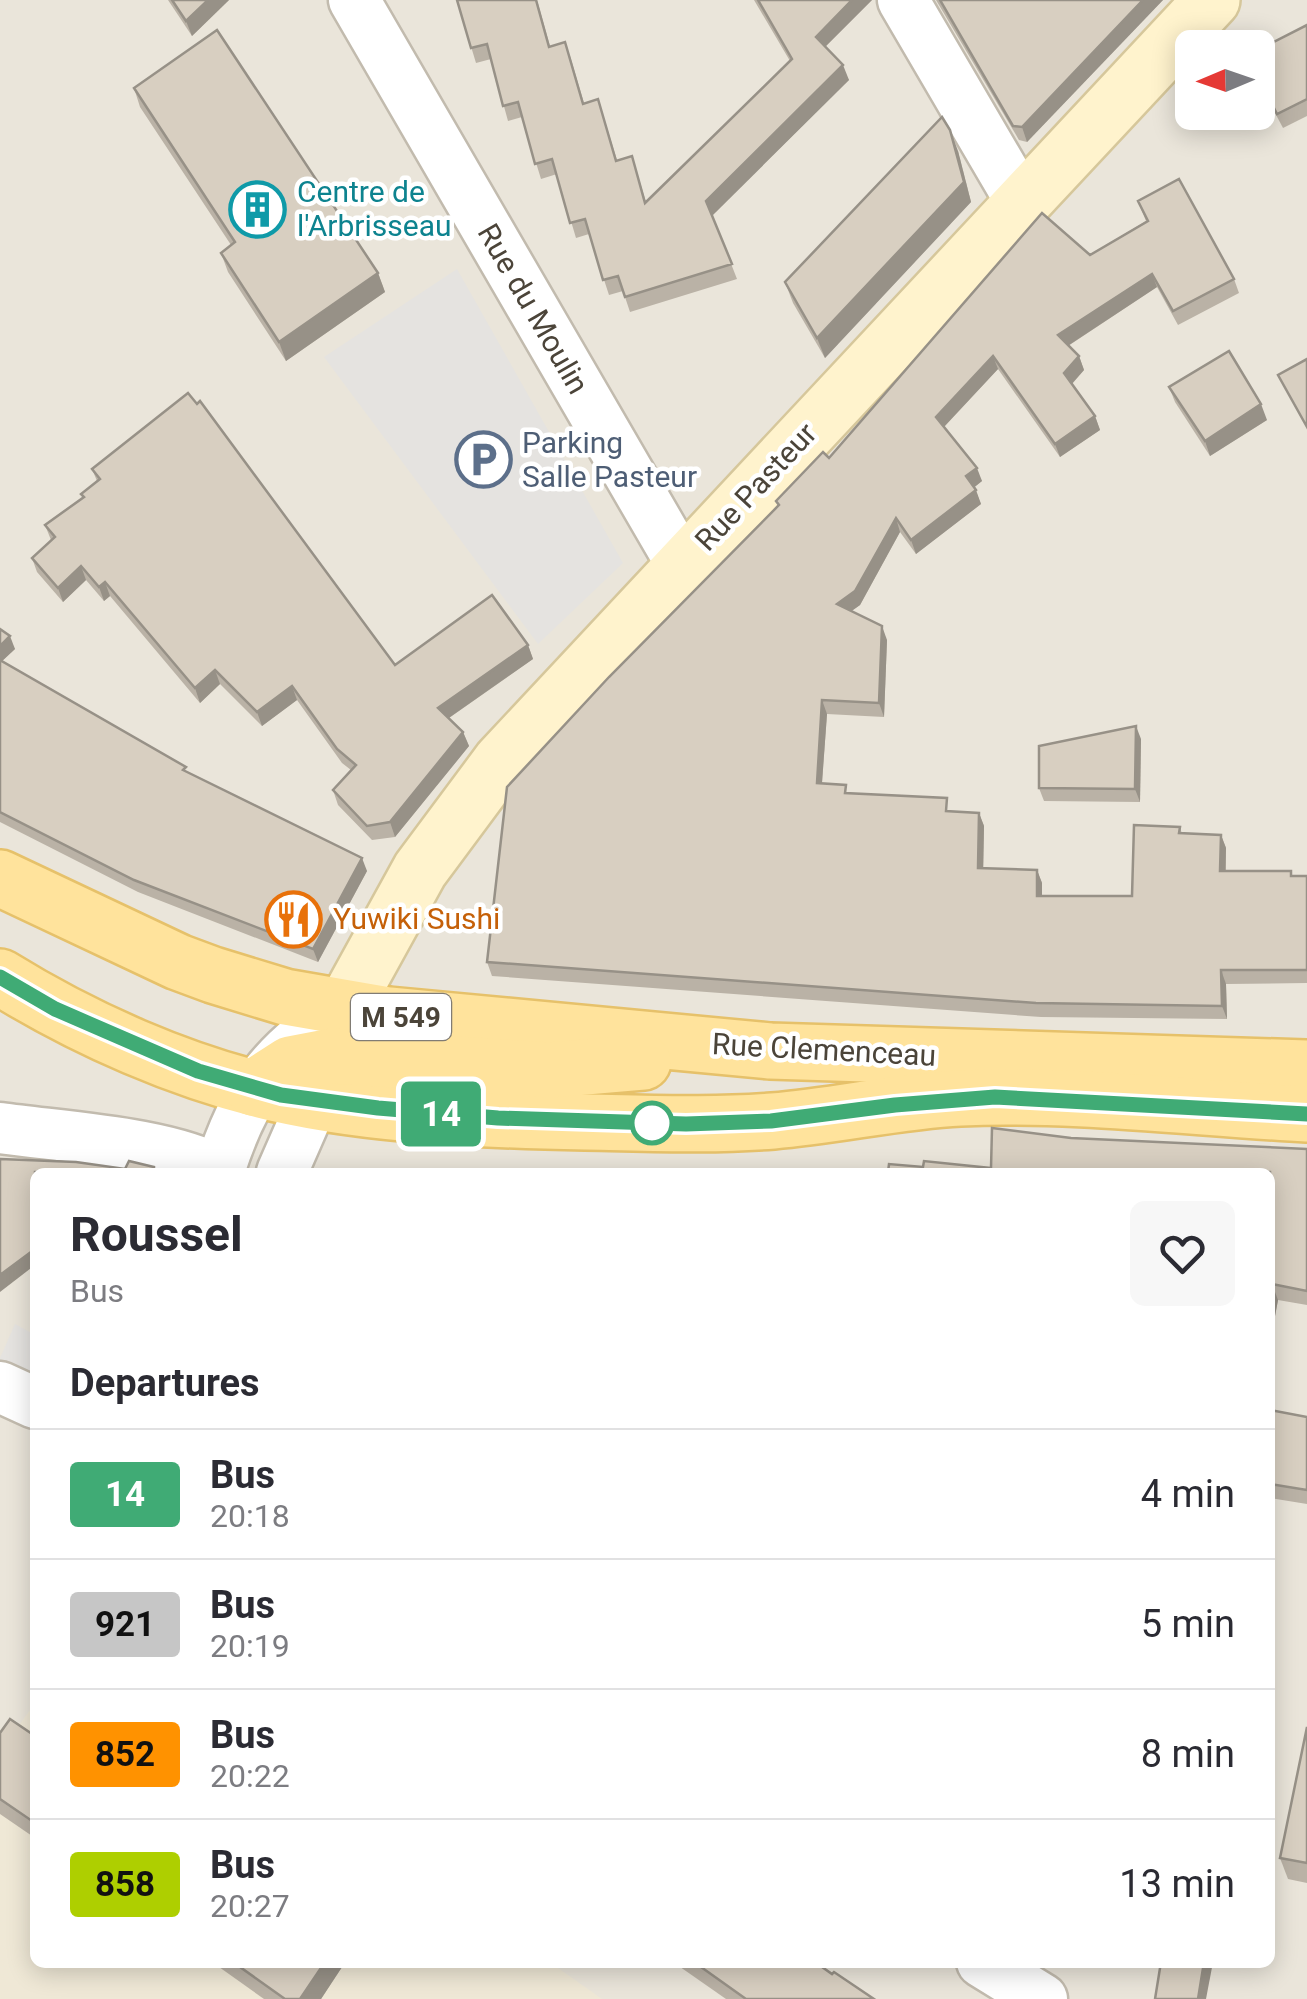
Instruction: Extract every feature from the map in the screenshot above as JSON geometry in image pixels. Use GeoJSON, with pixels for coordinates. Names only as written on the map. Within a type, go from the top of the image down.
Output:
{"type":"FeatureCollection","features":[{"type":"Feature","properties":{"kind":"main road","name":"Rue Clemenceau"},"geometry":{"type":"LineString","coordinates":[[0,878],[178,962],[253,989],[330,1055],[498,1118],[686,1124],[771,1121],[995,1097],[1307,1114]]}},
{"type":"Feature","properties":{"kind":"main road"},"geometry":{"type":"LineString","coordinates":[[0,977],[55,1009],[168,1060],[253,1088],[290,1064],[330,1055]]}},
{"type":"Feature","properties":{"kind":"main road","name":"Rue Clemenceau"},"geometry":{"type":"LineString","coordinates":[[330,1055],[550,1070],[770,1051],[1307,1068]]}},
{"type":"Feature","properties":{"kind":"street","name":"Rue du Moulin"},"geometry":{"type":"LineString","coordinates":[[354,0],[682,565]]}},
{"type":"Feature","properties":{"kind":"street"},"geometry":{"type":"LineString","coordinates":[[903,0],[1023,204]]}},
{"type":"Feature","properties":{"kind":"street","name":"Rue Pasteur"},"geometry":{"type":"LineString","coordinates":[[330,1055],[420,870],[500,761],[1212,0]]}},
{"type":"Feature","properties":{"kind":"street"},"geometry":{"type":"LineString","coordinates":[[284,1168],[330,1055]]}},
{"type":"Feature","properties":{"kind":"street"},"geometry":{"type":"LineString","coordinates":[[222,1168],[253,1088]]}},
{"type":"Feature","properties":{"kind":"street"},"geometry":{"type":"LineString","coordinates":[[0,1128],[165,1152],[209,1168]]}},
{"type":"Feature","properties":{"kind":"street"},"geometry":{"type":"LineString","coordinates":[[0,1387],[30,1401]]}},
{"type":"Feature","properties":{"kind":"street"},"geometry":{"type":"LineString","coordinates":[[992,1968],[1042,1999]]}},
{"type":"Feature","properties":{"kind":"shaded area"},"geometry":{"type":"Polygon","coordinates":[[[0,0],[1307,0],[1307,1999],[0,1999],[0,0]]]}},
{"type":"Feature","properties":{"kind":"shaded area","name":"Parking Salle Pasteur"},"geometry":{"type":"Polygon","coordinates":[[[457,269],[623,563],[538,644],[324,357],[457,269]]]}},
{"type":"Feature","properties":{"kind":"shaded area"},"geometry":{"type":"Polygon","coordinates":[[[15,1324],[30,1332],[30,1392],[0,1376],[0,1358],[15,1324]]]}},
{"type":"Feature","properties":{"kind":"shaded area"},"geometry":{"type":"Polygon","coordinates":[[[30,1710],[30,1968],[558,1968],[602,1999],[0,1999],[0,1752],[30,1710]]]}},
{"type":"Feature","properties":{"kind":"building"},"geometry":{"type":"Polygon","coordinates":[[[172,0],[208,0],[186,21],[172,0]]]}},
{"type":"Feature","properties":{"kind":"building"},"geometry":{"type":"Polygon","coordinates":[[[457,0],[536,0],[549,47],[565,42],[583,104],[598,99],[616,161],[632,156],[645,203],[792,59],[758,0],[852,0],[816,37],[843,65],[706,201],[732,264],[625,297],[618,276],[603,280],[585,219],[570,223],[552,159],[535,164],[518,102],[503,106],[487,44],[471,48],[457,0]]]}},
{"type":"Feature","properties":{"kind":"building"},"geometry":{"type":"Polygon","coordinates":[[[940,0],[1143,0],[1022,127],[1013,126],[940,0]]]}},
{"type":"Feature","properties":{"kind":"building"},"geometry":{"type":"Polygon","coordinates":[[[1307,25],[1307,99],[1277,114],[1275,110],[1275,41],[1307,25]]]}},
{"type":"Feature","properties":{"kind":"building","name":"Centre de l'Arbrisseau"},"geometry":{"type":"Polygon","coordinates":[[[217,30],[378,273],[279,342],[221,253],[235,242],[134,88],[217,30]]]}},
{"type":"Feature","properties":{"kind":"building"},"geometry":{"type":"Polygon","coordinates":[[[942,117],[950,130],[964,182],[817,338],[785,282],[942,117]]]}},
{"type":"Feature","properties":{"kind":"building"},"geometry":{"type":"Polygon","coordinates":[[[1179,179],[1234,279],[1173,311],[1152,274],[1058,335],[1079,356],[1064,373],[1095,416],[1055,444],[993,356],[936,417],[977,468],[966,476],[976,490],[911,540],[896,518],[855,591],[837,604],[882,626],[879,703],[822,700],[817,783],[846,785],[845,793],[947,798],[946,811],[979,813],[978,868],[1037,870],[1037,896],[1132,896],[1134,825],[1180,827],[1179,833],[1221,835],[1220,871],[1291,871],[1291,876],[1307,876],[1307,970],[1221,970],[1222,1006],[1036,1003],[487,962],[507,787],[779,505],[776,501],[823,452],[829,458],[1042,213],[1090,255],[1148,221],[1138,201],[1179,179]]]}},
{"type":"Feature","properties":{"kind":"building"},"geometry":{"type":"Polygon","coordinates":[[[1229,351],[1261,404],[1205,441],[1169,387],[1229,351]]]}},
{"type":"Feature","properties":{"kind":"building"},"geometry":{"type":"Polygon","coordinates":[[[1307,359],[1307,427],[1278,375],[1307,359]]]}},
{"type":"Feature","properties":{"kind":"building"},"geometry":{"type":"Polygon","coordinates":[[[188,393],[197,404],[200,401],[395,665],[492,595],[528,645],[438,708],[463,732],[390,822],[367,826],[333,790],[356,765],[337,749],[292,686],[257,712],[215,670],[195,688],[105,582],[99,587],[81,566],[58,588],[32,558],[55,537],[45,525],[84,497],[81,494],[100,479],[92,469],[188,393]]]}},
{"type":"Feature","properties":{"kind":"building"},"geometry":{"type":"Polygon","coordinates":[[[0,629],[10,636],[0,646],[0,629]]]}},
{"type":"Feature","properties":{"kind":"building"},"geometry":{"type":"Polygon","coordinates":[[[0,660],[186,767],[183,770],[362,858],[313,949],[134,880],[0,812],[0,660]]]}},
{"type":"Feature","properties":{"kind":"building"},"geometry":{"type":"Polygon","coordinates":[[[1136,726],[1135,789],[1039,788],[1039,746],[1136,726]]]}},
{"type":"Feature","properties":{"kind":"building"},"geometry":{"type":"Polygon","coordinates":[[[992,1128],[1071,1138],[1307,1149],[1307,1291],[1275,1285],[1275,1168],[991,1168],[992,1128]]]}},
{"type":"Feature","properties":{"kind":"building"},"geometry":{"type":"Polygon","coordinates":[[[0,1159],[118,1168],[30,1168],[30,1253],[0,1275],[0,1159]]]}},
{"type":"Feature","properties":{"kind":"building"},"geometry":{"type":"Polygon","coordinates":[[[129,1161],[154,1168],[126,1168],[129,1161]]]}},
{"type":"Feature","properties":{"kind":"building"},"geometry":{"type":"Polygon","coordinates":[[[924,1161],[991,1168],[888,1168],[889,1164],[923,1167],[924,1161]]]}},
{"type":"Feature","properties":{"kind":"building"},"geometry":{"type":"Polygon","coordinates":[[[1275,1411],[1307,1417],[1307,1490],[1275,1485],[1275,1411]]]}},
{"type":"Feature","properties":{"kind":"building"},"geometry":{"type":"Polygon","coordinates":[[[10,1719],[30,1733],[30,1820],[0,1799],[0,1733],[10,1719]]]}},
{"type":"Feature","properties":{"kind":"building"},"geometry":{"type":"Polygon","coordinates":[[[1307,1727],[1307,1863],[1280,1858],[1307,1727]]]}},
{"type":"Feature","properties":{"kind":"building"},"geometry":{"type":"Polygon","coordinates":[[[241,1968],[321,1968],[300,1999],[285,1999],[241,1968]]]}},
{"type":"Feature","properties":{"kind":"building"},"geometry":{"type":"Polygon","coordinates":[[[702,1968],[824,1968],[874,1999],[746,1999],[702,1968]]]}},
{"type":"Feature","properties":{"kind":"building"},"geometry":{"type":"Polygon","coordinates":[[[1160,1968],[1203,1968],[1198,1999],[1155,1999],[1160,1968]]]}},
{"type":"Feature","properties":{"kind":"bus line","name":"14"},"geometry":{"type":"LineString","coordinates":[[0,977],[55,1009],[168,1060],[226,1081],[281,1095],[378,1108],[553,1121],[686,1124],[771,1121],[995,1097],[1307,1114]]}},
{"type":"Feature","properties":{"kind":"place","name":"Centre de l'Arbrisseau"},"geometry":{"type":"Point","coordinates":[258,209]}},
{"type":"Feature","properties":{"kind":"place","name":"Parking Salle Pasteur"},"geometry":{"type":"Point","coordinates":[483,460]}},
{"type":"Feature","properties":{"kind":"place","name":"Yuwiki Sushi"},"geometry":{"type":"Point","coordinates":[294,919]}}]}
